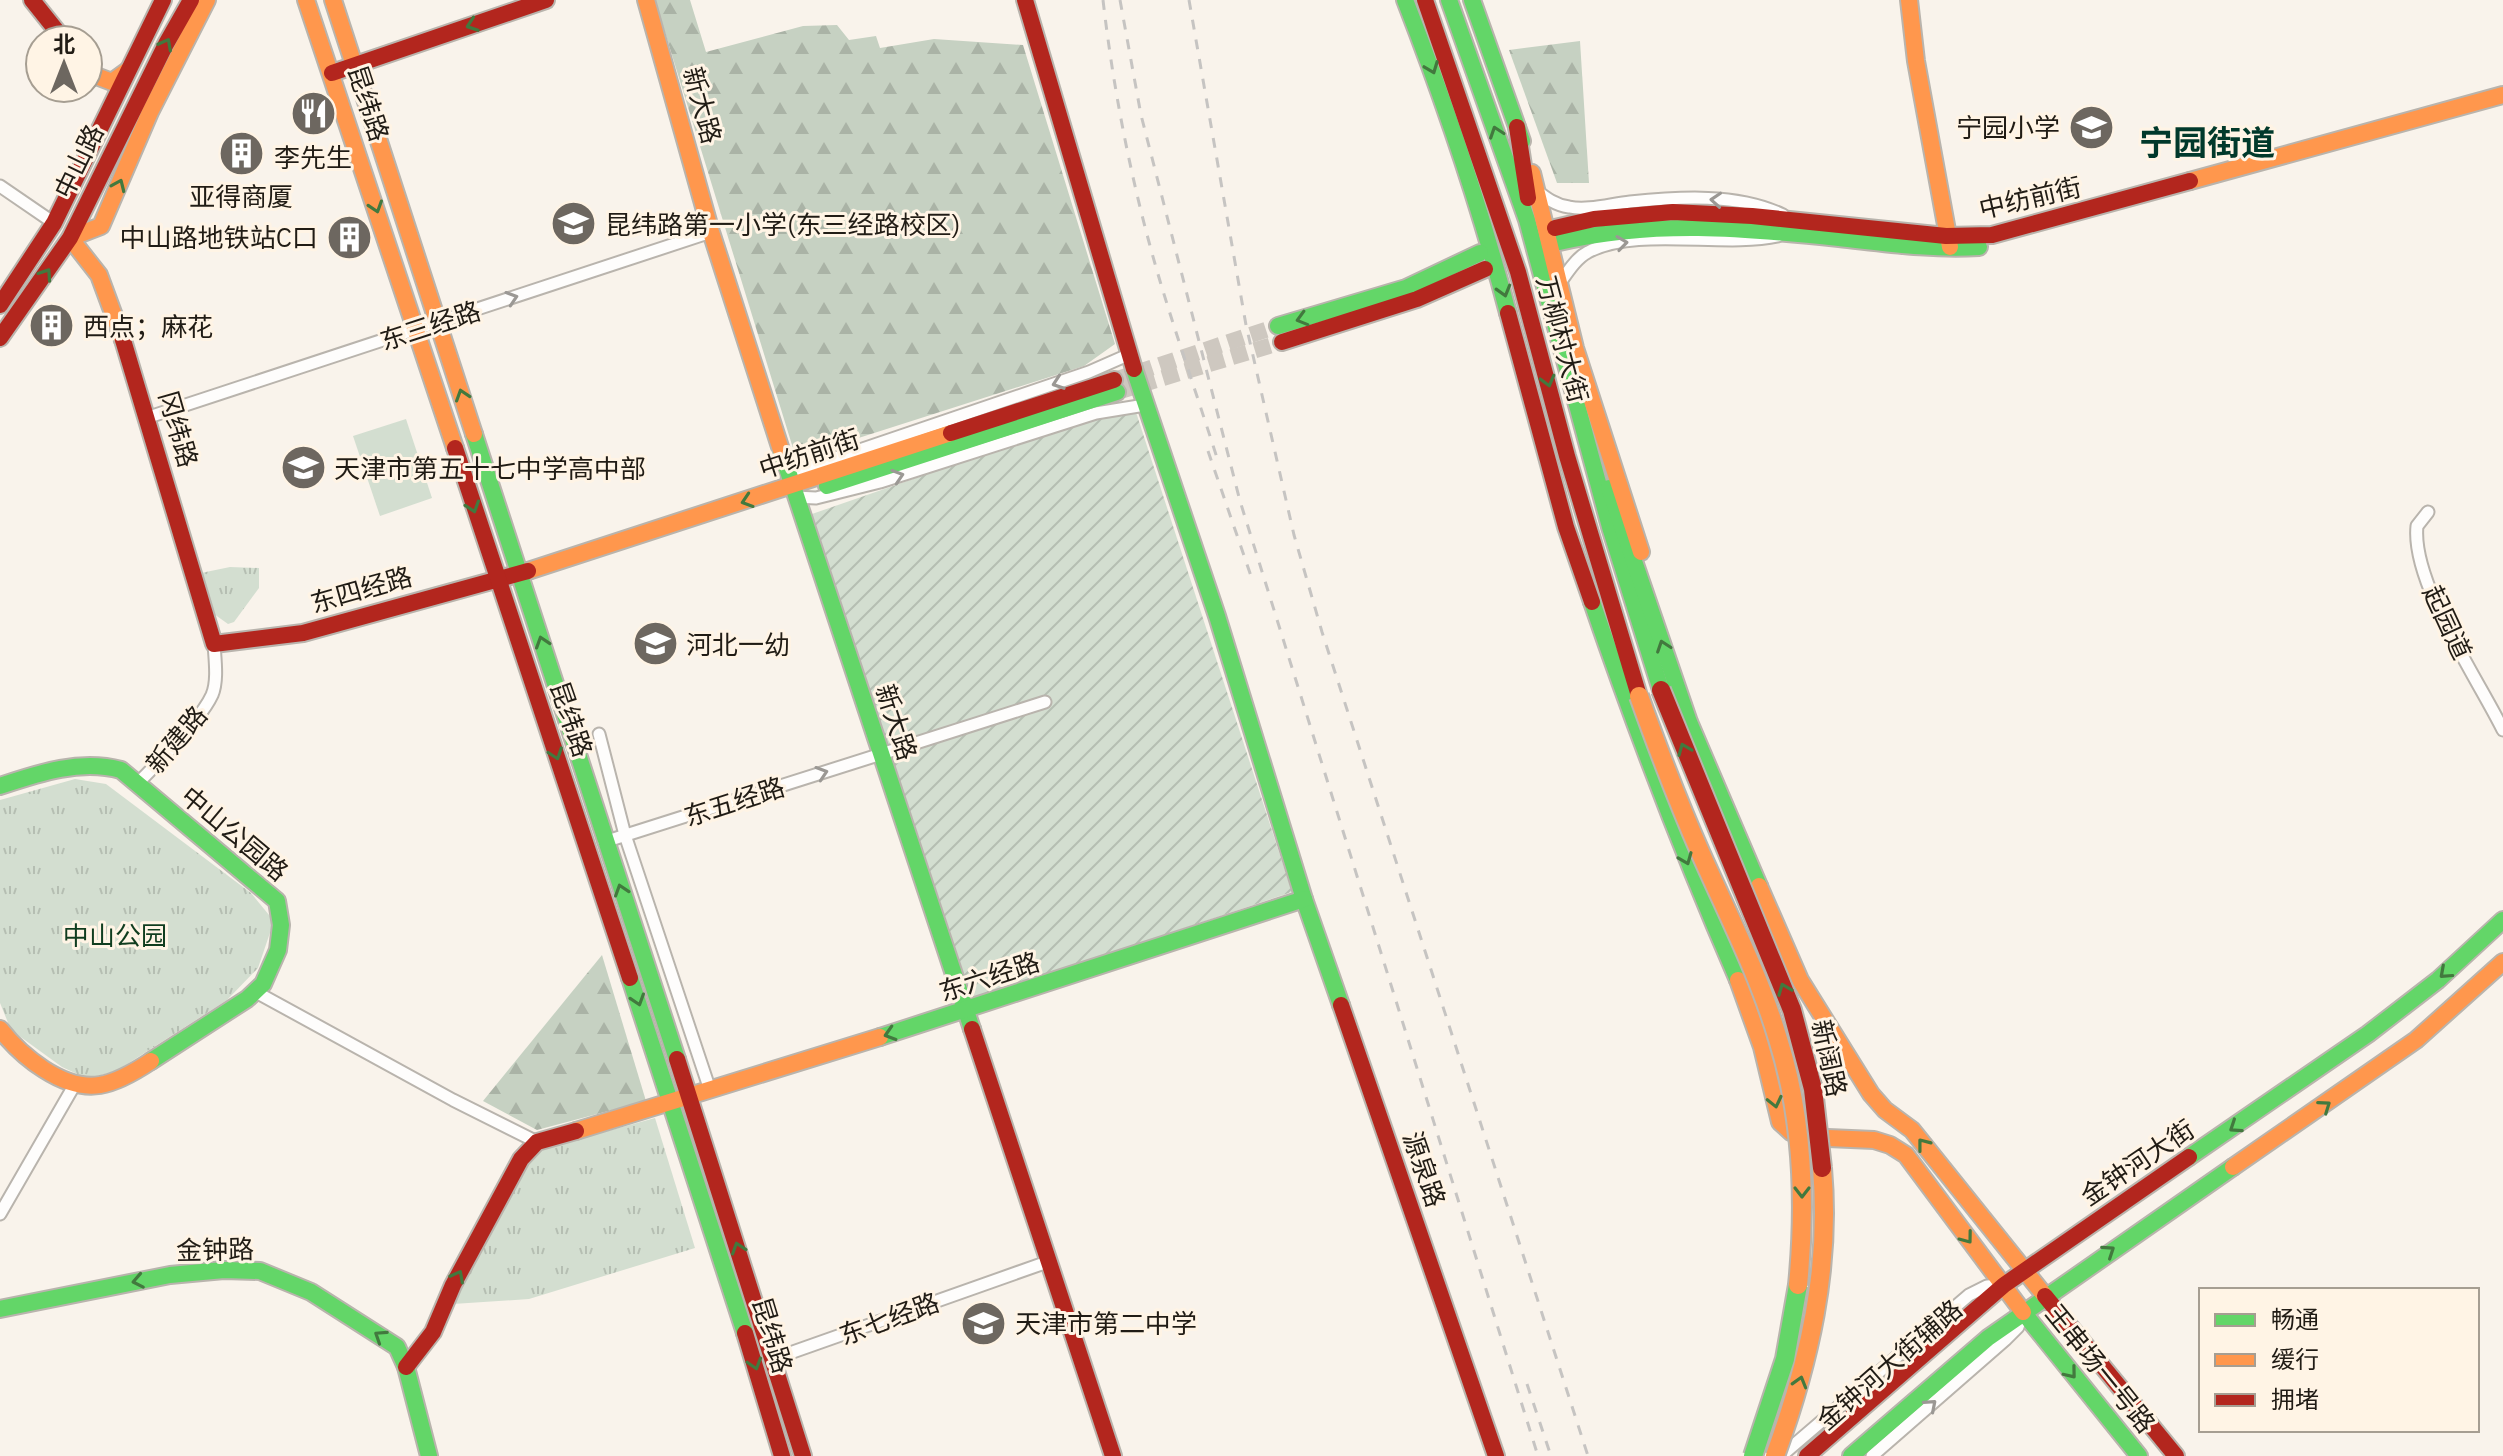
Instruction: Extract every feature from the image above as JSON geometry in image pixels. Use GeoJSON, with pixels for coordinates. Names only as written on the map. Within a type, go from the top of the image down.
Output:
{"type":"FeatureCollection","features":[{"type":"Feature","properties":{"kind":"main road"},"geometry":{"type":"LineString","coordinates":[[32,0],[51,24]]}},
{"type":"Feature","properties":{"kind":"main road","name":"中山路"},"geometry":{"type":"LineString","coordinates":[[0,305],[54,223],[163,0]]}},
{"type":"Feature","properties":{"kind":"main road","name":"中山路"},"geometry":{"type":"LineString","coordinates":[[0,338],[70,238],[143,108],[191,0]]}},
{"type":"Feature","properties":{"kind":"main road"},"geometry":{"type":"LineString","coordinates":[[104,86],[143,108],[207,0]]}},
{"type":"Feature","properties":{"kind":"main road","name":"昆纬路"},"geometry":{"type":"LineString","coordinates":[[306,0],[497,579],[597,844]]}},
{"type":"Feature","properties":{"kind":"main road","name":"昆纬路"},"geometry":{"type":"LineString","coordinates":[[333,0],[520,574],[597,844],[680,1100],[773,1359],[803,1456]]}},
{"type":"Feature","properties":{"kind":"main road"},"geometry":{"type":"LineString","coordinates":[[332,73],[546,0]]}},
{"type":"Feature","properties":{"kind":"main road","name":"新大路"},"geometry":{"type":"LineString","coordinates":[[646,0],[711,232],[792,486],[1113,1456]]}},
{"type":"Feature","properties":{"kind":"main road","name":"源泉路"},"geometry":{"type":"LineString","coordinates":[[1025,0],[1145,405],[1217,616],[1304,899],[1496,1456]]}},
{"type":"Feature","properties":{"kind":"main road"},"geometry":{"type":"LineString","coordinates":[[1405,0],[1455,137],[1505,294],[1566,527],[1592,601]]}},
{"type":"Feature","properties":{"kind":"main road","name":"万柳村大街"},"geometry":{"type":"LineString","coordinates":[[1425,0],[1512,252],[1567,456],[1639,696]]}},
{"type":"Feature","properties":{"kind":"main road","name":"万柳村大街"},"geometry":{"type":"LineString","coordinates":[[1449,0],[1536,250],[1576,405],[1641,632],[1661,690]]}},
{"type":"Feature","properties":{"kind":"main road"},"geometry":{"type":"LineString","coordinates":[[1472,0],[1536,190],[1594,407],[1635,530],[1651,609]]}},
{"type":"Feature","properties":{"kind":"main road"},"geometry":{"type":"LineString","coordinates":[[1909,0],[1916,61],[1950,242],[1973,248],[2012,241],[2503,105]]}},
{"type":"Feature","properties":{"kind":"main road"},"geometry":{"type":"LineString","coordinates":[[104,78],[112,82],[127,71]]}},
{"type":"Feature","properties":{"kind":"main road","name":"中纺前街"},"geometry":{"type":"LineString","coordinates":[[1557,235],[1599,218],[1659,212],[1950,242],[2015,230],[2503,95]]}},
{"type":"Feature","properties":{"kind":"main road"},"geometry":{"type":"LineString","coordinates":[[1517,127],[1536,250]]}},
{"type":"Feature","properties":{"kind":"main road"},"geometry":{"type":"LineString","coordinates":[[1455,137],[1512,252]]}},
{"type":"Feature","properties":{"kind":"main road","name":"冈纬路"},"geometry":{"type":"LineString","coordinates":[[70,238],[99,275],[149,417],[214,644]]}},
{"type":"Feature","properties":{"kind":"main road"},"geometry":{"type":"LineString","coordinates":[[1280,334],[1482,261]]}},
{"type":"Feature","properties":{"kind":"main road","name":"中纺前街"},"geometry":{"type":"LineString","coordinates":[[520,574],[1115,386]]}},
{"type":"Feature","properties":{"kind":"main road"},"geometry":{"type":"LineString","coordinates":[[1576,405],[1602,466],[1651,609]]}},
{"type":"Feature","properties":{"kind":"main road"},"geometry":{"type":"LineString","coordinates":[[1567,456],[1568,484],[1592,601]]}},
{"type":"Feature","properties":{"kind":"main road","name":"东四经路"},"geometry":{"type":"LineString","coordinates":[[214,644],[303,633],[520,574]]}},
{"type":"Feature","properties":{"kind":"main road","name":"王串场一号路"},"geometry":{"type":"LineString","coordinates":[[1592,601],[1638,736],[1692,874],[1748,1002],[1780,1122],[1786,1130],[1798,1136],[1870,1138],[1895,1145],[1906,1155],[2023,1312],[2139,1456]]}},
{"type":"Feature","properties":{"kind":"main road","name":"王串场一号路"},"geometry":{"type":"LineString","coordinates":[[1651,609],[1707,765],[1800,980],[1871,1094],[1885,1110],[1912,1130],[2176,1456]]}},
{"type":"Feature","properties":{"kind":"main road","name":"新阔路"},"geometry":{"type":"LineString","coordinates":[[1661,690],[1794,1013],[1811,1084],[1820,1145],[1824,1208],[1820,1273],[1812,1339],[1778,1456]]}},
{"type":"Feature","properties":{"kind":"main road","name":"新阔路"},"geometry":{"type":"LineString","coordinates":[[1639,696],[1683,812],[1769,1008],[1785,1063],[1797,1123],[1802,1185],[1797,1300],[1778,1384],[1753,1456]]}},
{"type":"Feature","properties":{"kind":"main road","name":"中山公园路"},"geometry":{"type":"LineString","coordinates":[[0,786],[40,773],[98,764],[121,770],[277,901],[283,920],[281,943],[256,992]]}},
{"type":"Feature","properties":{"kind":"main road","name":"东六经路"},"geometry":{"type":"LineString","coordinates":[[537,1142],[965,1011],[1304,899]]}},
{"type":"Feature","properties":{"kind":"main road","name":"金钟河大街"},"geometry":{"type":"LineString","coordinates":[[1807,1456],[2004,1285],[2368,1034],[2438,980],[2503,920]]}},
{"type":"Feature","properties":{"kind":"main road"},"geometry":{"type":"LineString","coordinates":[[1851,1456],[1988,1338],[2382,1065],[2449,1012],[2503,962]]}},
{"type":"Feature","properties":{"kind":"main road"},"geometry":{"type":"LineString","coordinates":[[0,1029],[6,1038],[45,1070],[75,1084],[99,1086],[117,1080],[161,1055],[256,992]]}},
{"type":"Feature","properties":{"kind":"main road","name":"昆纬路"},"geometry":{"type":"LineString","coordinates":[[680,1100],[782,1456]]}},
{"type":"Feature","properties":{"kind":"main road"},"geometry":{"type":"LineString","coordinates":[[406,1367],[433,1332],[453,1285],[521,1159],[537,1142]]}},
{"type":"Feature","properties":{"kind":"main road","name":"金钟路"},"geometry":{"type":"LineString","coordinates":[[0,1309],[170,1275],[224,1270],[260,1271],[311,1292],[397,1347],[406,1367],[429,1456]]}},
{"type":"Feature","properties":{"kind":"main road"},"geometry":{"type":"LineString","coordinates":[[1968,1314],[1988,1316],[1992,1327],[1988,1338]]}},
{"type":"Feature","properties":{"kind":"street"},"geometry":{"type":"LineString","coordinates":[[0,186],[54,223]]}},
{"type":"Feature","properties":{"kind":"street"},"geometry":{"type":"LineString","coordinates":[[1536,190],[1551,202],[1571,208],[1693,198],[1765,206],[1789,226],[1753,240],[1683,239],[1604,246],[1586,252],[1559,284]]}},
{"type":"Feature","properties":{"kind":"street","name":"东三经路"},"geometry":{"type":"LineString","coordinates":[[149,417],[711,232]]}},
{"type":"Feature","properties":{"kind":"street"},"geometry":{"type":"LineString","coordinates":[[792,486],[1130,354]]}},
{"type":"Feature","properties":{"kind":"street"},"geometry":{"type":"LineString","coordinates":[[792,486],[816,498],[880,482],[1096,413],[1145,405]]}},
{"type":"Feature","properties":{"kind":"street","name":"起园道"},"geometry":{"type":"LineString","coordinates":[[2428,512],[2417,526],[2418,552],[2445,623],[2503,730]]}},
{"type":"Feature","properties":{"kind":"street","name":"新建路"},"geometry":{"type":"LineString","coordinates":[[137,784],[213,694],[216,666],[214,644]]}},
{"type":"Feature","properties":{"kind":"street","name":"东五经路"},"geometry":{"type":"LineString","coordinates":[[597,844],[1045,702]]}},
{"type":"Feature","properties":{"kind":"street"},"geometry":{"type":"LineString","coordinates":[[599,734],[625,835],[710,1090]]}},
{"type":"Feature","properties":{"kind":"street"},"geometry":{"type":"LineString","coordinates":[[256,992],[453,1100],[537,1142]]}},
{"type":"Feature","properties":{"kind":"street"},"geometry":{"type":"LineString","coordinates":[[0,1214],[75,1084]]}},
{"type":"Feature","properties":{"kind":"street","name":"东七经路"},"geometry":{"type":"LineString","coordinates":[[773,1359],[1050,1261]]}},
{"type":"Feature","properties":{"kind":"street","name":"金钟河大街辅路"},"geometry":{"type":"LineString","coordinates":[[1778,1456],[1969,1295],[1987,1286],[2004,1285]]}},
{"type":"Feature","properties":{"kind":"street"},"geometry":{"type":"LineString","coordinates":[[1872,1456],[2006,1339],[2018,1327],[2023,1312]]}},
{"type":"Feature","properties":{"kind":"green space"},"geometry":{"type":"Polygon","coordinates":[[[655,0],[690,0],[706,52],[803,26],[837,25],[849,40],[876,36],[880,48],[934,39],[1023,45],[1115,344],[1084,366],[796,458],[655,0]]]}},
{"type":"Feature","properties":{"kind":"green space"},"geometry":{"type":"Polygon","coordinates":[[[1580,41],[1589,183],[1557,183],[1509,50],[1580,41]]]}},
{"type":"Feature","properties":{"kind":"green space"},"geometry":{"type":"Polygon","coordinates":[[[1133,403],[1292,892],[972,999],[812,514],[1133,403]]]}},
{"type":"Feature","properties":{"kind":"green space"},"geometry":{"type":"Polygon","coordinates":[[[406,419],[432,498],[380,516],[353,436],[406,419]]]}},
{"type":"Feature","properties":{"kind":"green space"},"geometry":{"type":"Polygon","coordinates":[[[230,567],[259,568],[259,588],[234,622],[228,624],[214,614],[201,573],[230,567]]]}},
{"type":"Feature","properties":{"kind":"green space","name":"中山公园"},"geometry":{"type":"Polygon","coordinates":[[[75,779],[106,784],[251,893],[274,921],[258,968],[227,1000],[118,1070],[88,1079],[62,1067],[11,1030],[0,1003],[0,800],[75,779]]]}},
{"type":"Feature","properties":{"kind":"green space"},"geometry":{"type":"Polygon","coordinates":[[[602,955],[646,1101],[537,1130],[483,1101],[602,955]]]}},
{"type":"Feature","properties":{"kind":"green space"},"geometry":{"type":"Polygon","coordinates":[[[655,1118],[695,1248],[529,1299],[453,1304],[525,1169],[539,1150],[655,1118]]]}},
{"type":"Feature","properties":{"kind":"tunnel"},"geometry":{"type":"LineString","coordinates":[[1114,380],[1278,326]]}},
{"type":"Feature","properties":{"kind":"tunnel"},"geometry":{"type":"LineString","coordinates":[[1117,392],[1282,342]]}},
{"type":"Feature","properties":{"kind":"railway"},"geometry":{"type":"LineString","coordinates":[[1103,0],[1119,107],[1141,212],[1218,461]]}},
{"type":"Feature","properties":{"kind":"railway"},"geometry":{"type":"LineString","coordinates":[[1120,0],[1141,115],[1240,501],[1538,1456]]}},
{"type":"Feature","properties":{"kind":"railway"},"geometry":{"type":"LineString","coordinates":[[1189,0],[1246,325],[1294,535],[1322,632],[1588,1456]]}},
{"type":"Feature","properties":{"kind":"railway"},"geometry":{"type":"LineString","coordinates":[[1208,451],[1251,576]]}},
{"type":"Feature","properties":{"kind":"railway"},"geometry":{"type":"LineString","coordinates":[[1527,1384],[1551,1456]]}},
{"type":"Feature","properties":{"kind":"traffic: fast"},"geometry":{"type":"LineString","coordinates":[[1405,0],[1461,155],[1508,313]]}},
{"type":"Feature","properties":{"kind":"traffic: fast"},"geometry":{"type":"LineString","coordinates":[[1449,0],[1527,220],[1610,527],[1661,690]]}},
{"type":"Feature","properties":{"kind":"traffic: fast"},"geometry":{"type":"LineString","coordinates":[[1472,0],[1522,141]]}},
{"type":"Feature","properties":{"kind":"traffic: fast"},"geometry":{"type":"LineString","coordinates":[[1559,242],[1630,231],[1699,228],[1768,231],[1926,247],[1979,247]]}},
{"type":"Feature","properties":{"kind":"traffic: fast"},"geometry":{"type":"LineString","coordinates":[[1278,326],[1406,288],[1480,253]]}},
{"type":"Feature","properties":{"kind":"traffic: fast"},"geometry":{"type":"LineString","coordinates":[[1134,369],[1217,616],[1304,899],[1341,1005]]}},
{"type":"Feature","properties":{"kind":"traffic: fast"},"geometry":{"type":"LineString","coordinates":[[827,486],[1117,392]]}},
{"type":"Feature","properties":{"kind":"traffic: fast"},"geometry":{"type":"LineString","coordinates":[[474,434],[677,1059]]}},
{"type":"Feature","properties":{"kind":"traffic: fast"},"geometry":{"type":"LineString","coordinates":[[781,450],[972,1029]]}},
{"type":"Feature","properties":{"kind":"traffic: fast"},"geometry":{"type":"LineString","coordinates":[[1609,488],[1689,722],[1759,886]]}},
{"type":"Feature","properties":{"kind":"traffic: fast"},"geometry":{"type":"LineString","coordinates":[[1592,602],[1661,792],[1738,980]]}},
{"type":"Feature","properties":{"kind":"traffic: fast"},"geometry":{"type":"LineString","coordinates":[[0,786],[45,772],[75,767],[121,770],[277,901],[281,925],[278,950],[263,984],[247,999],[151,1061]]}},
{"type":"Feature","properties":{"kind":"traffic: fast"},"geometry":{"type":"LineString","coordinates":[[880,1037],[1304,899]]}},
{"type":"Feature","properties":{"kind":"traffic: fast"},"geometry":{"type":"LineString","coordinates":[[2189,1157],[2368,1034],[2438,980],[2503,920]]}},
{"type":"Feature","properties":{"kind":"traffic: fast"},"geometry":{"type":"LineString","coordinates":[[630,978],[745,1333]]}},
{"type":"Feature","properties":{"kind":"traffic: fast"},"geometry":{"type":"LineString","coordinates":[[1851,1456],[1988,1338],[2233,1167]]}},
{"type":"Feature","properties":{"kind":"traffic: fast"},"geometry":{"type":"LineString","coordinates":[[0,1309],[170,1275],[224,1270],[260,1271],[311,1292],[397,1347],[406,1367],[429,1456]]}},
{"type":"Feature","properties":{"kind":"traffic: fast"},"geometry":{"type":"LineString","coordinates":[[1753,1456],[1785,1359],[1798,1285]]}},
{"type":"Feature","properties":{"kind":"traffic: fast"},"geometry":{"type":"LineString","coordinates":[[2023,1312],[2139,1456]]}},
{"type":"Feature","properties":{"kind":"traffic: slow"},"geometry":{"type":"LineString","coordinates":[[123,340],[99,275],[70,238],[101,226],[150,112],[207,0]]}},
{"type":"Feature","properties":{"kind":"traffic: slow"},"geometry":{"type":"LineString","coordinates":[[306,0],[455,448]]}},
{"type":"Feature","properties":{"kind":"traffic: slow"},"geometry":{"type":"LineString","coordinates":[[333,0],[474,434]]}},
{"type":"Feature","properties":{"kind":"traffic: slow"},"geometry":{"type":"LineString","coordinates":[[646,0],[711,232],[781,450]]}},
{"type":"Feature","properties":{"kind":"traffic: slow"},"geometry":{"type":"LineString","coordinates":[[1909,0],[1916,61],[1950,247]]}},
{"type":"Feature","properties":{"kind":"traffic: slow"},"geometry":{"type":"LineString","coordinates":[[104,79],[112,82],[127,71]]}},
{"type":"Feature","properties":{"kind":"traffic: slow"},"geometry":{"type":"LineString","coordinates":[[2190,181],[2503,95]]}},
{"type":"Feature","properties":{"kind":"traffic: slow"},"geometry":{"type":"LineString","coordinates":[[1532,173],[1575,348],[1641,552]]}},
{"type":"Feature","properties":{"kind":"traffic: slow"},"geometry":{"type":"LineString","coordinates":[[528,571],[951,433]]}},
{"type":"Feature","properties":{"kind":"traffic: slow"},"geometry":{"type":"LineString","coordinates":[[1639,696],[1684,815],[1762,992],[1778,1039],[1793,1099],[1800,1161],[1802,1223],[1798,1285]]}},
{"type":"Feature","properties":{"kind":"traffic: slow"},"geometry":{"type":"LineString","coordinates":[[1759,886],[1800,980],[1871,1094],[1885,1110],[1912,1130],[2045,1296]]}},
{"type":"Feature","properties":{"kind":"traffic: slow"},"geometry":{"type":"LineString","coordinates":[[2233,1167],[2416,1040],[2503,962]]}},
{"type":"Feature","properties":{"kind":"traffic: slow"},"geometry":{"type":"LineString","coordinates":[[1738,980],[1762,1047],[1780,1122],[1791,1132],[1805,1137],[1874,1140],[1906,1155],[2023,1312]]}},
{"type":"Feature","properties":{"kind":"traffic: slow"},"geometry":{"type":"LineString","coordinates":[[0,1029],[31,1060],[72,1083],[107,1084],[151,1061]]}},
{"type":"Feature","properties":{"kind":"traffic: slow"},"geometry":{"type":"LineString","coordinates":[[576,1131],[880,1037]]}},
{"type":"Feature","properties":{"kind":"traffic: slow"},"geometry":{"type":"LineString","coordinates":[[1775,1456],[1798,1386],[1815,1315],[1823,1242],[1822,1168]]}},
{"type":"Feature","properties":{"kind":"traffic: jam"},"geometry":{"type":"LineString","coordinates":[[32,0],[51,24]]}},
{"type":"Feature","properties":{"kind":"traffic: jam"},"geometry":{"type":"LineString","coordinates":[[0,305],[54,223],[163,0]]}},
{"type":"Feature","properties":{"kind":"traffic: jam"},"geometry":{"type":"LineString","coordinates":[[0,338],[70,238],[191,0]]}},
{"type":"Feature","properties":{"kind":"traffic: jam"},"geometry":{"type":"LineString","coordinates":[[332,73],[546,0]]}},
{"type":"Feature","properties":{"kind":"traffic: jam"},"geometry":{"type":"LineString","coordinates":[[1025,0],[1134,369]]}},
{"type":"Feature","properties":{"kind":"traffic: jam"},"geometry":{"type":"LineString","coordinates":[[1425,0],[1518,272],[1567,456],[1639,696]]}},
{"type":"Feature","properties":{"kind":"traffic: jam"},"geometry":{"type":"LineString","coordinates":[[1517,127],[1528,198]]}},
{"type":"Feature","properties":{"kind":"traffic: jam"},"geometry":{"type":"LineString","coordinates":[[1555,228],[1594,219],[1673,212],[1752,216],[1946,236],[1992,235],[2190,181]]}},
{"type":"Feature","properties":{"kind":"traffic: jam"},"geometry":{"type":"LineString","coordinates":[[1282,342],[1417,299],[1485,269]]}},
{"type":"Feature","properties":{"kind":"traffic: jam"},"geometry":{"type":"LineString","coordinates":[[1508,313],[1566,527],[1592,602]]}},
{"type":"Feature","properties":{"kind":"traffic: jam"},"geometry":{"type":"LineString","coordinates":[[123,340],[214,644],[303,633],[528,571]]}},
{"type":"Feature","properties":{"kind":"traffic: jam"},"geometry":{"type":"LineString","coordinates":[[951,433],[1114,380]]}},
{"type":"Feature","properties":{"kind":"traffic: jam"},"geometry":{"type":"LineString","coordinates":[[455,448],[630,978]]}},
{"type":"Feature","properties":{"kind":"traffic: jam"},"geometry":{"type":"LineString","coordinates":[[1661,690],[1792,1010],[1813,1089],[1822,1168]]}},
{"type":"Feature","properties":{"kind":"traffic: jam"},"geometry":{"type":"LineString","coordinates":[[1341,1005],[1496,1456]]}},
{"type":"Feature","properties":{"kind":"traffic: jam"},"geometry":{"type":"LineString","coordinates":[[972,1029],[1113,1456]]}},
{"type":"Feature","properties":{"kind":"traffic: jam"},"geometry":{"type":"LineString","coordinates":[[677,1059],[803,1456]]}},
{"type":"Feature","properties":{"kind":"traffic: jam"},"geometry":{"type":"LineString","coordinates":[[406,1367],[433,1332],[453,1285],[521,1159],[537,1142],[576,1131]]}},
{"type":"Feature","properties":{"kind":"traffic: jam"},"geometry":{"type":"LineString","coordinates":[[1807,1456],[2004,1285],[2189,1157]]}},
{"type":"Feature","properties":{"kind":"traffic: jam"},"geometry":{"type":"LineString","coordinates":[[2045,1296],[2176,1456]]}},
{"type":"Feature","properties":{"kind":"traffic: jam"},"geometry":{"type":"LineString","coordinates":[[745,1333],[782,1456]]}},
{"type":"Feature","properties":{"kind":"place","name":"李先生"},"geometry":{"type":"Point","coordinates":[313,114]}},
{"type":"Feature","properties":{"kind":"place","name":"宁园小学"},"geometry":{"type":"Point","coordinates":[2091,127]}},
{"type":"Feature","properties":{"kind":"place","name":"亚得商厦"},"geometry":{"type":"Point","coordinates":[241,153]}},
{"type":"Feature","properties":{"kind":"place","name":"昆纬路第一小学(东三经路校区)"},"geometry":{"type":"Point","coordinates":[574,224]}},
{"type":"Feature","properties":{"kind":"place","name":"中山路地铁站C口"},"geometry":{"type":"Point","coordinates":[349,237]}},
{"type":"Feature","properties":{"kind":"place","name":"西点；麻花"},"geometry":{"type":"Point","coordinates":[52,326]}},
{"type":"Feature","properties":{"kind":"place","name":"天津市第五十七中学高中部"},"geometry":{"type":"Point","coordinates":[303,468]}},
{"type":"Feature","properties":{"kind":"place","name":"河北一幼"},"geometry":{"type":"Point","coordinates":[655,644]}},
{"type":"Feature","properties":{"kind":"place","name":"天津市第二中学"},"geometry":{"type":"Point","coordinates":[984,1323]}},
{"type":"Feature","properties":{"kind":"district","name":"宁园街道"},"geometry":{"type":"Point","coordinates":[2207,142]}}]}
